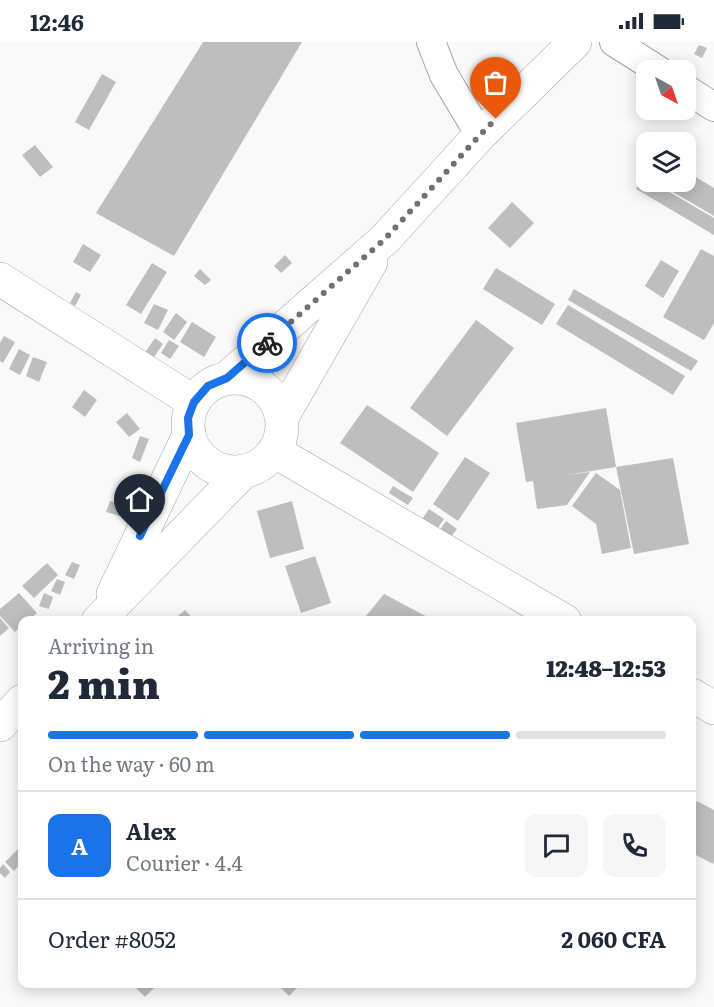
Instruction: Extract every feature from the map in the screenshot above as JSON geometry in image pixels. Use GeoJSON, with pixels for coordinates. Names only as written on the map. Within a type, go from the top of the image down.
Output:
{"type":"FeatureCollection","features":[{"type":"Feature","properties":{"kind":"main road"},"geometry":{"type":"LineString","coordinates":[[227,378],[242,378],[257,382],[273,397],[282,417],[281,434],[274,451],[261,464],[244,471],[226,471],[209,465],[196,452],[189,435],[188,418],[194,402],[208,386],[227,378],[385,239],[480,135],[575,42]]}},
{"type":"Feature","properties":{"kind":"main road"},"geometry":{"type":"LineString","coordinates":[[282,417],[385,239]]}},
{"type":"Feature","properties":{"kind":"main road"},"geometry":{"type":"LineString","coordinates":[[0,279],[194,402]]}},
{"type":"Feature","properties":{"kind":"main road"},"geometry":{"type":"LineString","coordinates":[[101,616],[189,435]]}},
{"type":"Feature","properties":{"kind":"main road"},"geometry":{"type":"LineString","coordinates":[[274,451],[556,616]]}},
{"type":"Feature","properties":{"kind":"main road"},"geometry":{"type":"LineString","coordinates":[[103,616],[244,471]]}},
{"type":"Feature","properties":{"kind":"main road"},"geometry":{"type":"LineString","coordinates":[[696,697],[714,708]]}},
{"type":"Feature","properties":{"kind":"main road"},"geometry":{"type":"LineString","coordinates":[[0,725],[18,705]]}},
{"type":"Feature","properties":{"kind":"street"},"geometry":{"type":"LineString","coordinates":[[431,42],[444,75],[480,135]]}},
{"type":"Feature","properties":{"kind":"street"},"geometry":{"type":"LineString","coordinates":[[614,42],[642,60]]}},
{"type":"Feature","properties":{"kind":"street"},"geometry":{"type":"LineString","coordinates":[[696,95],[714,107]]}},
{"type":"Feature","properties":{"kind":"building"},"geometry":{"type":"Polygon","coordinates":[[[203,42],[302,42],[174,256],[96,213],[203,42]]]}},
{"type":"Feature","properties":{"kind":"building"},"geometry":{"type":"Polygon","coordinates":[[[699,45],[707,48],[702,58],[694,54],[699,45]]]}},
{"type":"Feature","properties":{"kind":"building"},"geometry":{"type":"Polygon","coordinates":[[[102,74],[116,82],[89,130],[75,122],[102,74]]]}},
{"type":"Feature","properties":{"kind":"building"},"geometry":{"type":"Polygon","coordinates":[[[35,145],[53,167],[40,177],[22,155],[35,145]]]}},
{"type":"Feature","properties":{"kind":"building"},"geometry":{"type":"Polygon","coordinates":[[[696,177],[714,188],[714,216],[673,192],[696,192],[696,177]]]}},
{"type":"Feature","properties":{"kind":"building"},"geometry":{"type":"Polygon","coordinates":[[[641,192],[669,192],[714,218],[714,235],[641,192]]]}},
{"type":"Feature","properties":{"kind":"building"},"geometry":{"type":"Polygon","coordinates":[[[512,202],[534,223],[510,248],[488,228],[512,202]]]}},
{"type":"Feature","properties":{"kind":"building"},"geometry":{"type":"Polygon","coordinates":[[[83,244],[101,255],[90,272],[73,262],[83,244]]]}},
{"type":"Feature","properties":{"kind":"building"},"geometry":{"type":"Polygon","coordinates":[[[701,249],[714,256],[714,323],[704,340],[663,317],[701,249]]]}},
{"type":"Feature","properties":{"kind":"building"},"geometry":{"type":"Polygon","coordinates":[[[285,255],[292,263],[281,273],[274,266],[285,255]]]}},
{"type":"Feature","properties":{"kind":"building"},"geometry":{"type":"Polygon","coordinates":[[[661,260],[679,271],[663,298],[645,286],[661,260]]]}},
{"type":"Feature","properties":{"kind":"building"},"geometry":{"type":"Polygon","coordinates":[[[152,263],[167,272],[141,314],[126,305],[152,263]]]}},
{"type":"Feature","properties":{"kind":"building"},"geometry":{"type":"Polygon","coordinates":[[[496,268],[555,304],[542,325],[483,289],[496,268]]]}},
{"type":"Feature","properties":{"kind":"building"},"geometry":{"type":"Polygon","coordinates":[[[200,269],[211,280],[205,285],[194,276],[200,269]]]}},
{"type":"Feature","properties":{"kind":"building"},"geometry":{"type":"Polygon","coordinates":[[[574,289],[698,361],[691,371],[568,300],[574,289]]]}},
{"type":"Feature","properties":{"kind":"building"},"geometry":{"type":"Polygon","coordinates":[[[76,292],[81,295],[75,306],[70,303],[76,292]]]}},
{"type":"Feature","properties":{"kind":"building"},"geometry":{"type":"Polygon","coordinates":[[[154,304],[168,310],[158,330],[144,323],[154,304]]]}},
{"type":"Feature","properties":{"kind":"building"},"geometry":{"type":"Polygon","coordinates":[[[568,305],[685,376],[673,395],[556,324],[568,305]]]}},
{"type":"Feature","properties":{"kind":"building"},"geometry":{"type":"Polygon","coordinates":[[[176,313],[187,322],[174,340],[163,332],[176,313]]]}},
{"type":"Feature","properties":{"kind":"building"},"geometry":{"type":"Polygon","coordinates":[[[476,320],[514,348],[447,436],[410,408],[476,320]]]}},
{"type":"Feature","properties":{"kind":"building"},"geometry":{"type":"Polygon","coordinates":[[[192,322],[216,337],[204,357],[180,342],[192,322]]]}},
{"type":"Feature","properties":{"kind":"building"},"geometry":{"type":"Polygon","coordinates":[[[4,336],[15,342],[3,363],[0,361],[0,343],[4,336]]]}},
{"type":"Feature","properties":{"kind":"building"},"geometry":{"type":"Polygon","coordinates":[[[155,338],[163,344],[152,360],[144,354],[155,338]]]}},
{"type":"Feature","properties":{"kind":"building"},"geometry":{"type":"Polygon","coordinates":[[[169,340],[179,346],[170,359],[161,353],[169,340]]]}},
{"type":"Feature","properties":{"kind":"building"},"geometry":{"type":"Polygon","coordinates":[[[19,349],[30,355],[20,375],[9,369],[19,349]]]}},
{"type":"Feature","properties":{"kind":"building"},"geometry":{"type":"Polygon","coordinates":[[[33,357],[47,362],[39,382],[26,376],[33,357]]]}},
{"type":"Feature","properties":{"kind":"building"},"geometry":{"type":"Polygon","coordinates":[[[84,390],[97,400],[85,417],[72,407],[84,390]]]}},
{"type":"Feature","properties":{"kind":"building"},"geometry":{"type":"Polygon","coordinates":[[[367,405],[439,453],[413,492],[340,443],[367,405]]]}},
{"type":"Feature","properties":{"kind":"building"},"geometry":{"type":"Polygon","coordinates":[[[606,408],[616,467],[562,476],[590,472],[567,505],[537,509],[533,481],[526,482],[516,423],[606,408]]]}},
{"type":"Feature","properties":{"kind":"building"},"geometry":{"type":"Polygon","coordinates":[[[127,413],[140,429],[129,437],[116,422],[127,413]]]}},
{"type":"Feature","properties":{"kind":"building"},"geometry":{"type":"Polygon","coordinates":[[[140,436],[149,439],[140,462],[132,458],[140,436]]]}},
{"type":"Feature","properties":{"kind":"building"},"geometry":{"type":"Polygon","coordinates":[[[465,457],[490,473],[458,521],[433,504],[465,457]]]}},
{"type":"Feature","properties":{"kind":"building"},"geometry":{"type":"Polygon","coordinates":[[[673,458],[689,544],[634,554],[616,467],[673,458]]]}},
{"type":"Feature","properties":{"kind":"building"},"geometry":{"type":"Polygon","coordinates":[[[596,473],[620,490],[631,548],[602,554],[596,524],[572,506],[596,473]]]}},
{"type":"Feature","properties":{"kind":"building"},"geometry":{"type":"Polygon","coordinates":[[[393,486],[413,498],[408,505],[389,493],[393,486]]]}},
{"type":"Feature","properties":{"kind":"building"},"geometry":{"type":"Polygon","coordinates":[[[110,501],[126,505],[123,517],[106,512],[110,501]]]}},
{"type":"Feature","properties":{"kind":"building"},"geometry":{"type":"Polygon","coordinates":[[[292,501],[304,549],[270,558],[257,511],[292,501]]]}},
{"type":"Feature","properties":{"kind":"building"},"geometry":{"type":"Polygon","coordinates":[[[429,509],[444,519],[437,529],[423,518],[429,509]]]}},
{"type":"Feature","properties":{"kind":"building"},"geometry":{"type":"Polygon","coordinates":[[[446,521],[457,529],[450,538],[440,530],[446,521]]]}},
{"type":"Feature","properties":{"kind":"building"},"geometry":{"type":"Polygon","coordinates":[[[315,556],[331,603],[301,613],[285,566],[315,556]]]}},
{"type":"Feature","properties":{"kind":"building"},"geometry":{"type":"Polygon","coordinates":[[[72,562],[80,565],[74,579],[65,575],[72,562]]]}},
{"type":"Feature","properties":{"kind":"building"},"geometry":{"type":"Polygon","coordinates":[[[47,563],[58,575],[34,598],[22,586],[47,563]]]}},
{"type":"Feature","properties":{"kind":"building"},"geometry":{"type":"Polygon","coordinates":[[[57,579],[65,582],[60,595],[51,591],[57,579]]]}},
{"type":"Feature","properties":{"kind":"building"},"geometry":{"type":"Polygon","coordinates":[[[19,593],[37,613],[34,616],[18,616],[18,629],[15,632],[0,616],[0,609],[19,593]]]}},
{"type":"Feature","properties":{"kind":"building"},"geometry":{"type":"Polygon","coordinates":[[[44,593],[53,597],[49,609],[39,606],[44,593]]]}},
{"type":"Feature","properties":{"kind":"building"},"geometry":{"type":"Polygon","coordinates":[[[384,594],[426,616],[366,616],[384,594]]]}},
{"type":"Feature","properties":{"kind":"building"},"geometry":{"type":"Polygon","coordinates":[[[185,610],[190,616],[178,616],[185,610]]]}},
{"type":"Feature","properties":{"kind":"building"},"geometry":{"type":"Polygon","coordinates":[[[0,618],[9,628],[0,636],[0,618]]]}},
{"type":"Feature","properties":{"kind":"building"},"geometry":{"type":"Polygon","coordinates":[[[697,801],[714,810],[713,864],[696,855],[697,801]]]}},
{"type":"Feature","properties":{"kind":"building"},"geometry":{"type":"Polygon","coordinates":[[[18,849],[18,866],[14,871],[5,862],[18,849]]]}},
{"type":"Feature","properties":{"kind":"building"},"geometry":{"type":"Polygon","coordinates":[[[3,864],[10,872],[5,878],[0,873],[3,864]]]}},
{"type":"Feature","properties":{"kind":"building"},"geometry":{"type":"Polygon","coordinates":[[[136,988],[154,988],[145,997],[136,988]]]}},
{"type":"Feature","properties":{"kind":"building"},"geometry":{"type":"Polygon","coordinates":[[[281,988],[297,988],[289,996],[281,988]]]}},
{"type":"Feature","properties":{"kind":"way so far"},"geometry":{"type":"LineString","coordinates":[[267,343],[385,239],[496,119]]}},
{"type":"Feature","properties":{"kind":"route"},"geometry":{"type":"LineString","coordinates":[[140,536],[189,435],[188,418],[194,402],[208,386],[227,378],[267,343]]}}]}
